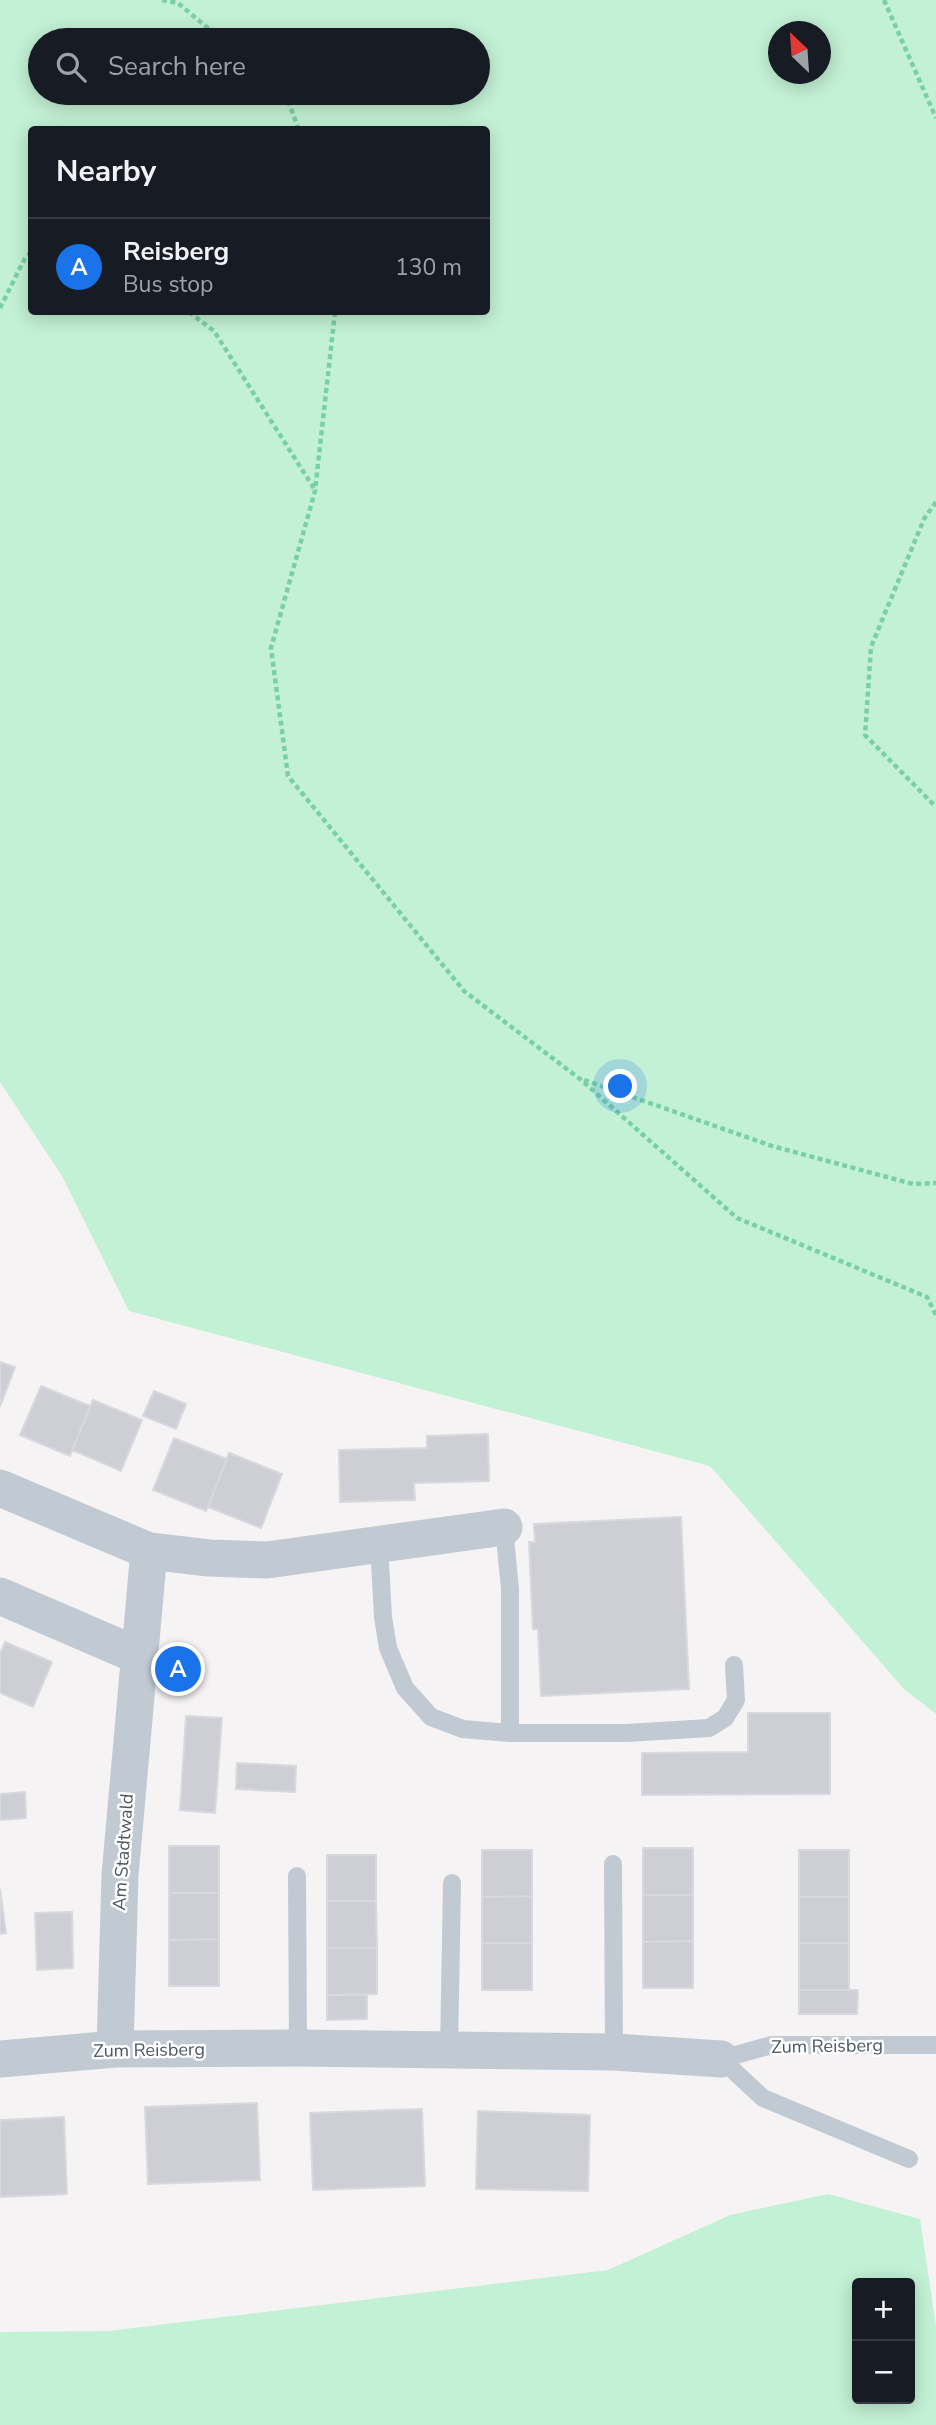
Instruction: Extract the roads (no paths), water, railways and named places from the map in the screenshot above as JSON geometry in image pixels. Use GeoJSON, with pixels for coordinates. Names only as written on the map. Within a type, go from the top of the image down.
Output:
{"type":"FeatureCollection","features":[{"type":"Feature","properties":{"kind":"street"},"geometry":{"type":"LineString","coordinates":[[0,1488],[149,1551],[209,1558],[267,1559],[504,1527]]}},
{"type":"Feature","properties":{"kind":"street","name":"Am Stadtwald"},"geometry":{"type":"LineString","coordinates":[[114,2049],[120,1875],[149,1551]]}},
{"type":"Feature","properties":{"kind":"street"},"geometry":{"type":"LineString","coordinates":[[0,1596],[139,1656]]}},
{"type":"Feature","properties":{"kind":"street","name":"Zum Reisberg"},"geometry":{"type":"LineString","coordinates":[[0,2059],[114,2049],[298,2048],[614,2052],[721,2059]]}},
{"type":"Feature","properties":{"kind":"lane"},"geometry":{"type":"LineString","coordinates":[[504,1527],[510,1589],[510,1733]]}},
{"type":"Feature","properties":{"kind":"lane"},"geometry":{"type":"LineString","coordinates":[[379,1544],[383,1617],[388,1648],[405,1688],[431,1717],[463,1730],[510,1733],[627,1733],[709,1728],[725,1718],[736,1700],[734,1665]]}},
{"type":"Feature","properties":{"kind":"lane"},"geometry":{"type":"LineString","coordinates":[[613,1864],[614,2052]]}},
{"type":"Feature","properties":{"kind":"lane"},"geometry":{"type":"LineString","coordinates":[[297,1876],[298,2048]]}},
{"type":"Feature","properties":{"kind":"lane"},"geometry":{"type":"LineString","coordinates":[[449,2050],[452,1883]]}},
{"type":"Feature","properties":{"kind":"lane","name":"Zum Reisberg"},"geometry":{"type":"LineString","coordinates":[[721,2059],[772,2045],[935,2045]]}},
{"type":"Feature","properties":{"kind":"lane"},"geometry":{"type":"LineString","coordinates":[[721,2059],[763,2098],[909,2158]]}},
{"type":"Feature","properties":{"kind":"place","name":"Reisberg"},"geometry":{"type":"Point","coordinates":[178,1669]}}]}
